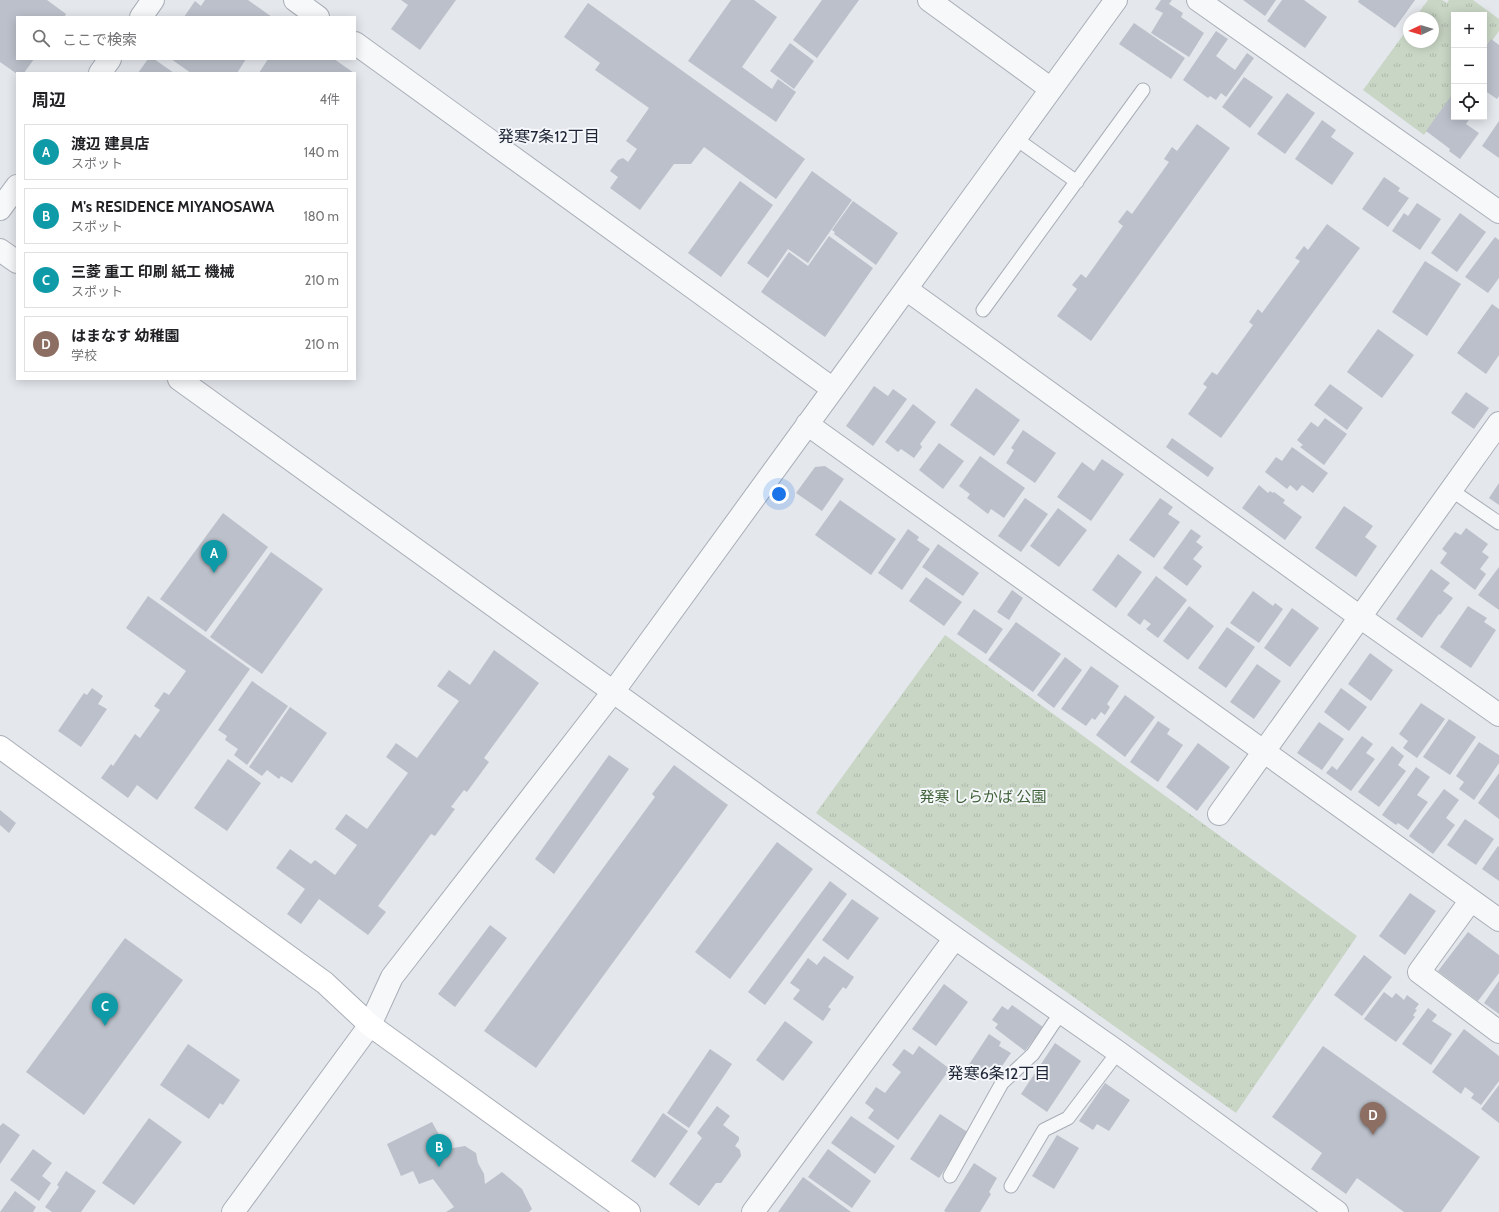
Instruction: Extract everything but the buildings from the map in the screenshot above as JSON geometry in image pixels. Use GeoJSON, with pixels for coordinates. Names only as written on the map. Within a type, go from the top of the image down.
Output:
{"type":"FeatureCollection","features":[{"type":"Feature","properties":{"kind":"street"},"geometry":{"type":"LineString","coordinates":[[141,16],[153,0]]}},
{"type":"Feature","properties":{"kind":"street"},"geometry":{"type":"LineString","coordinates":[[295,0],[317,16]]}},
{"type":"Feature","properties":{"kind":"street"},"geometry":{"type":"LineString","coordinates":[[929,0],[1051,89]]}},
{"type":"Feature","properties":{"kind":"street"},"geometry":{"type":"LineString","coordinates":[[233,1212],[370,1025],[392,977],[613,692],[1116,0]]}},
{"type":"Feature","properties":{"kind":"street"},"geometry":{"type":"LineString","coordinates":[[1198,0],[1499,212]]}},
{"type":"Feature","properties":{"kind":"street"},"geometry":{"type":"LineString","coordinates":[[356,45],[833,389]]}},
{"type":"Feature","properties":{"kind":"street"},"geometry":{"type":"LineString","coordinates":[[101,72],[109,60]]}},
{"type":"Feature","properties":{"kind":"street"},"geometry":{"type":"LineString","coordinates":[[0,209],[16,187]]}},
{"type":"Feature","properties":{"kind":"street"},"geometry":{"type":"LineString","coordinates":[[0,250],[16,261]]}},
{"type":"Feature","properties":{"kind":"street"},"geometry":{"type":"LineString","coordinates":[[906,289],[1360,617],[1499,715]]}},
{"type":"Feature","properties":{"kind":"street"},"geometry":{"type":"LineString","coordinates":[[180,380],[1061,1014],[1118,1052],[1337,1212]]}},
{"type":"Feature","properties":{"kind":"street"},"geometry":{"type":"LineString","coordinates":[[1219,814],[1499,423]]}},
{"type":"Feature","properties":{"kind":"street"},"geometry":{"type":"LineString","coordinates":[[807,424],[1499,920]]}},
{"type":"Feature","properties":{"kind":"street"},"geometry":{"type":"LineString","coordinates":[[0,747],[325,983],[370,1025],[629,1212]]}},
{"type":"Feature","properties":{"kind":"street"},"geometry":{"type":"LineString","coordinates":[[1471,900],[1419,972],[1499,1032]]}},
{"type":"Feature","properties":{"kind":"street"},"geometry":{"type":"LineString","coordinates":[[754,1212],[955,938]]}},
{"type":"Feature","properties":{"kind":"lane"},"geometry":{"type":"LineString","coordinates":[[983,310],[1144,90]]}},
{"type":"Feature","properties":{"kind":"lane"},"geometry":{"type":"LineString","coordinates":[[1015,138],[1077,182]]}},
{"type":"Feature","properties":{"kind":"lane"},"geometry":{"type":"LineString","coordinates":[[1451,490],[1499,523]]}},
{"type":"Feature","properties":{"kind":"lane"},"geometry":{"type":"LineString","coordinates":[[950,1176],[1002,1083],[1034,1054],[1061,1014]]}},
{"type":"Feature","properties":{"kind":"lane"},"geometry":{"type":"LineString","coordinates":[[1011,1186],[1044,1130],[1068,1118],[1118,1052]]}},
{"type":"Feature","properties":{"kind":"green space"},"geometry":{"type":"Polygon","coordinates":[[[1428,0],[1442,0],[1447,3],[1449,0],[1473,0],[1499,19],[1499,31],[1487,48],[1487,12],[1451,12],[1451,97],[1424,135],[1363,90],[1403,35],[1403,48],[1439,48],[1439,12],[1419,12],[1428,0]]]}},
{"type":"Feature","properties":{"kind":"green space","name":"発寒 しらかば 公園"},"geometry":{"type":"Polygon","coordinates":[[[945,635],[1357,936],[1236,1113],[816,813],[945,635]]]}},
{"type":"Feature","properties":{"kind":"place","name":"渡辺 建具店"},"geometry":{"type":"Point","coordinates":[214,573]}},
{"type":"Feature","properties":{"kind":"place","name":"三菱 重工 印刷 紙工 機械"},"geometry":{"type":"Point","coordinates":[105,1026]}},
{"type":"Feature","properties":{"kind":"place","name":"はまなす 幼稚園"},"geometry":{"type":"Point","coordinates":[1373,1135]}},
{"type":"Feature","properties":{"kind":"place","name":"M's RESIDENCE MIYANOSAWA"},"geometry":{"type":"Point","coordinates":[439,1167]}},
{"type":"Feature","properties":{"kind":"district","name":"発寒7条12丁目"},"geometry":{"type":"Point","coordinates":[549,136]}},
{"type":"Feature","properties":{"kind":"district","name":"発寒6条12丁目"},"geometry":{"type":"Point","coordinates":[999,1073]}}]}
